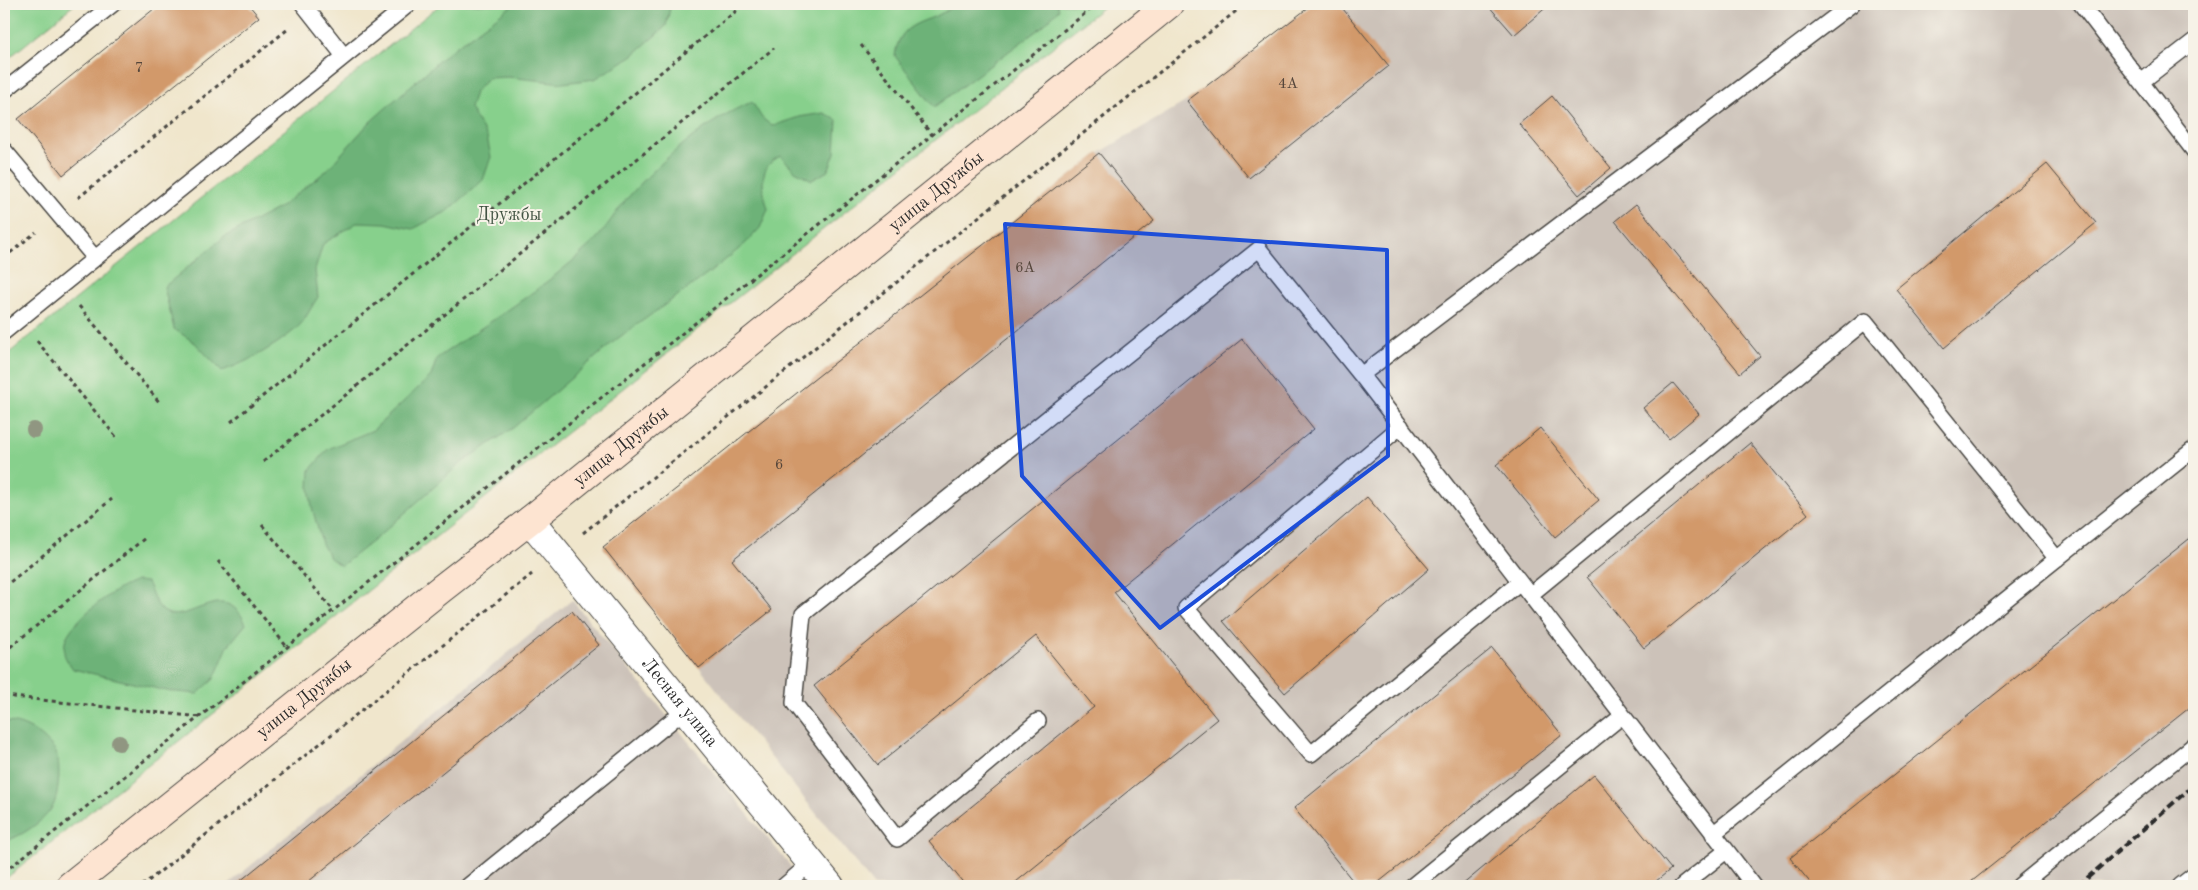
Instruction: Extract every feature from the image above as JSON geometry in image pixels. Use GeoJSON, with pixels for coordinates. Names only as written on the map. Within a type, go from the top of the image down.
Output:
{"type":"FeatureCollection","features":[{"type":"Feature","properties":{"kind":"main road","name":"улица Дружбы"},"geometry":{"type":"LineString","coordinates":[[85,882],[441,589],[530,520],[1169,4]]}},
{"type":"Feature","properties":{"kind":"street","name":"Лесная улица"},"geometry":{"type":"LineString","coordinates":[[530,520],[830,886]]}},
{"type":"Feature","properties":{"kind":"lane"},"geometry":{"type":"LineString","coordinates":[[4,91],[113,4]]}},
{"type":"Feature","properties":{"kind":"lane"},"geometry":{"type":"LineString","coordinates":[[4,332],[409,4]]}},
{"type":"Feature","properties":{"kind":"lane"},"geometry":{"type":"LineString","coordinates":[[1362,375],[1852,4]]}},
{"type":"Feature","properties":{"kind":"lane"},"geometry":{"type":"LineString","coordinates":[[2081,4],[2194,151]]}},
{"type":"Feature","properties":{"kind":"lane"},"geometry":{"type":"LineString","coordinates":[[306,8],[344,56]]}},
{"type":"Feature","properties":{"kind":"lane"},"geometry":{"type":"LineString","coordinates":[[2142,82],[2194,41]]}},
{"type":"Feature","properties":{"kind":"lane"},"geometry":{"type":"LineString","coordinates":[[4,150],[95,258]]}},
{"type":"Feature","properties":{"kind":"lane"},"geometry":{"type":"LineString","coordinates":[[1038,720],[897,839],[794,703],[803,614],[1259,249],[1362,375],[1712,834],[1754,886]]}},
{"type":"Feature","properties":{"kind":"lane"},"geometry":{"type":"LineString","coordinates":[[1530,595],[1865,321],[2057,559]]}},
{"type":"Feature","properties":{"kind":"lane"},"geometry":{"type":"LineString","coordinates":[[1401,426],[1186,608],[1310,754],[1520,582]]}},
{"type":"Feature","properties":{"kind":"lane"},"geometry":{"type":"LineString","coordinates":[[1712,834],[2194,449]]}},
{"type":"Feature","properties":{"kind":"lane"},"geometry":{"type":"LineString","coordinates":[[468,886],[685,710]]}},
{"type":"Feature","properties":{"kind":"lane"},"geometry":{"type":"LineString","coordinates":[[1412,886],[1622,716]]}},
{"type":"Feature","properties":{"kind":"lane"},"geometry":{"type":"LineString","coordinates":[[2019,886],[2194,745]]}},
{"type":"Feature","properties":{"kind":"lane"},"geometry":{"type":"LineString","coordinates":[[1682,886],[1726,851]]}},
{"type":"Feature","properties":{"kind":"lane"},"geometry":{"type":"LineString","coordinates":[[784,886],[811,863]]}},
{"type":"Feature","properties":{"kind":"lane"},"geometry":{"type":"LineString","coordinates":[[2180,886],[2194,875]]}},
{"type":"Feature","properties":{"kind":"path"},"geometry":{"type":"LineString","coordinates":[[4,872],[1095,4]]}},
{"type":"Feature","properties":{"kind":"path"},"geometry":{"type":"LineString","coordinates":[[142,886],[1245,4]]}},
{"type":"Feature","properties":{"kind":"path"},"geometry":{"type":"LineString","coordinates":[[231,422],[740,7]]}},
{"type":"Feature","properties":{"kind":"path"},"geometry":{"type":"LineString","coordinates":[[4,258],[306,8]]}},
{"type":"Feature","properties":{"kind":"path"},"geometry":{"type":"LineString","coordinates":[[861,45],[932,135]]}},
{"type":"Feature","properties":{"kind":"path"},"geometry":{"type":"LineString","coordinates":[[263,462],[774,48]]}},
{"type":"Feature","properties":{"kind":"path"},"geometry":{"type":"LineString","coordinates":[[62,285],[160,403]]}},
{"type":"Feature","properties":{"kind":"path"},"geometry":{"type":"LineString","coordinates":[[20,319],[117,438]]}},
{"type":"Feature","properties":{"kind":"path"},"geometry":{"type":"LineString","coordinates":[[4,588],[112,499]]}},
{"type":"Feature","properties":{"kind":"path"},"geometry":{"type":"LineString","coordinates":[[262,525],[333,610]]}},
{"type":"Feature","properties":{"kind":"path"},"geometry":{"type":"LineString","coordinates":[[4,652],[145,538]]}},
{"type":"Feature","properties":{"kind":"path"},"geometry":{"type":"LineString","coordinates":[[218,561],[287,647]]}},
{"type":"Feature","properties":{"kind":"path"},"geometry":{"type":"LineString","coordinates":[[4,696],[200,717]]}},
{"type":"Feature","properties":{"kind":"highlighted area"},"geometry":{"type":"Polygon","coordinates":[[[1005,224],[1387,250],[1388,456],[1160,628],[1022,476],[1005,224]]]}},
{"type":"Feature","properties":{"kind":"shaded area"},"geometry":{"type":"Polygon","coordinates":[[[1313,4],[2194,4],[2194,886],[874,886],[603,547],[1099,153],[1187,101],[1313,4]]]}},
{"type":"Feature","properties":{"kind":"shaded area"},"geometry":{"type":"Polygon","coordinates":[[[572,600],[807,886],[226,886],[572,600]]]}},
{"type":"Feature","properties":{"kind":"green space"},"geometry":{"type":"Polygon","coordinates":[[[4,4],[75,4],[4,62],[4,4]]]}},
{"type":"Feature","properties":{"kind":"green space","name":"Дружбы"},"geometry":{"type":"Polygon","coordinates":[[[441,4],[1107,4],[4,880],[4,357],[441,4]]]}},
{"type":"Feature","properties":{"kind":"green space"},"geometry":{"type":"Polygon","coordinates":[[[514,4],[671,4],[666,26],[633,55],[595,79],[563,83],[508,77],[488,78],[475,92],[470,108],[487,137],[491,157],[483,180],[448,211],[413,229],[385,223],[358,222],[323,244],[315,270],[318,297],[299,326],[270,348],[251,359],[222,371],[194,342],[174,329],[164,287],[224,237],[279,208],[326,171],[370,122],[450,51],[514,4]]]}},
{"type":"Feature","properties":{"kind":"green space"},"geometry":{"type":"Polygon","coordinates":[[[953,4],[1057,4],[1059,9],[1043,26],[934,107],[895,56],[898,43],[909,28],[944,12],[953,4]]]}},
{"type":"Feature","properties":{"kind":"green space"},"geometry":{"type":"Polygon","coordinates":[[[752,102],[762,118],[772,126],[799,117],[824,113],[837,120],[835,153],[828,171],[812,180],[795,171],[781,156],[773,160],[768,166],[763,179],[768,209],[760,228],[745,244],[708,274],[617,339],[513,428],[460,464],[379,536],[341,566],[330,558],[322,544],[309,488],[310,470],[328,449],[373,430],[431,376],[437,358],[534,291],[588,247],[600,235],[631,194],[657,167],[687,141],[735,109],[752,102]]]}},
{"type":"Feature","properties":{"kind":"green space"},"geometry":{"type":"Polygon","coordinates":[[[137,581],[147,582],[161,609],[171,614],[181,614],[215,603],[226,604],[237,610],[246,624],[228,646],[214,679],[197,694],[167,691],[73,669],[66,659],[64,652],[66,638],[79,620],[118,589],[137,581]]]}},
{"type":"Feature","properties":{"kind":"green space"},"geometry":{"type":"Polygon","coordinates":[[[4,722],[25,726],[49,743],[56,754],[59,777],[55,801],[44,818],[32,828],[4,842],[4,722]]]}},
{"type":"Feature","properties":{"kind":"building"},"geometry":{"type":"Polygon","coordinates":[[[160,4],[248,4],[259,17],[63,175],[18,119],[160,4]]]}},
{"type":"Feature","properties":{"kind":"building"},"geometry":{"type":"Polygon","coordinates":[[[1313,4],[1339,4],[1389,66],[1249,178],[1187,101],[1313,4]]]}},
{"type":"Feature","properties":{"kind":"building"},"geometry":{"type":"Polygon","coordinates":[[[1487,4],[1550,4],[1514,35],[1487,4]]]}},
{"type":"Feature","properties":{"kind":"building"},"geometry":{"type":"Polygon","coordinates":[[[1552,96],[1611,168],[1579,195],[1519,124],[1552,96]]]}},
{"type":"Feature","properties":{"kind":"building"},"geometry":{"type":"Polygon","coordinates":[[[1099,153],[1154,221],[732,560],[772,610],[699,668],[603,547],[1099,153]]]}},
{"type":"Feature","properties":{"kind":"building"},"geometry":{"type":"Polygon","coordinates":[[[2047,164],[2096,223],[1944,348],[1896,289],[2047,164]]]}},
{"type":"Feature","properties":{"kind":"building"},"geometry":{"type":"Polygon","coordinates":[[[1636,204],[1760,356],[1740,373],[1615,221],[1636,204]]]}},
{"type":"Feature","properties":{"kind":"building"},"geometry":{"type":"Polygon","coordinates":[[[1242,339],[1314,429],[1114,592],[1217,719],[1011,886],[966,886],[929,841],[1094,707],[1036,636],[878,765],[814,686],[1242,339]]]}},
{"type":"Feature","properties":{"kind":"building"},"geometry":{"type":"Polygon","coordinates":[[[1673,383],[1699,414],[1669,439],[1643,408],[1673,383]]]}},
{"type":"Feature","properties":{"kind":"building"},"geometry":{"type":"Polygon","coordinates":[[[1540,428],[1599,500],[1555,537],[1496,465],[1540,428]]]}},
{"type":"Feature","properties":{"kind":"building"},"geometry":{"type":"Polygon","coordinates":[[[1750,443],[1808,514],[1644,648],[1587,577],[1750,443]]]}},
{"type":"Feature","properties":{"kind":"building"},"geometry":{"type":"Polygon","coordinates":[[[1367,497],[1429,569],[1285,693],[1223,621],[1367,497]]]}},
{"type":"Feature","properties":{"kind":"building"},"geometry":{"type":"Polygon","coordinates":[[[2194,535],[2194,704],[1966,886],[1813,886],[1790,858],[2194,535]]]}},
{"type":"Feature","properties":{"kind":"building"},"geometry":{"type":"Polygon","coordinates":[[[572,611],[599,645],[303,886],[234,886],[572,611]]]}},
{"type":"Feature","properties":{"kind":"building"},"geometry":{"type":"Polygon","coordinates":[[[1492,648],[1562,735],[1374,886],[1357,886],[1294,808],[1492,648]]]}},
{"type":"Feature","properties":{"kind":"building"},"geometry":{"type":"Polygon","coordinates":[[[1594,775],[1671,869],[1650,886],[1461,886],[1594,775]]]}},
{"type":"Feature","properties":{"kind":"railway"},"geometry":{"type":"LineString","coordinates":[[2078,886],[2194,785]]}}]}
